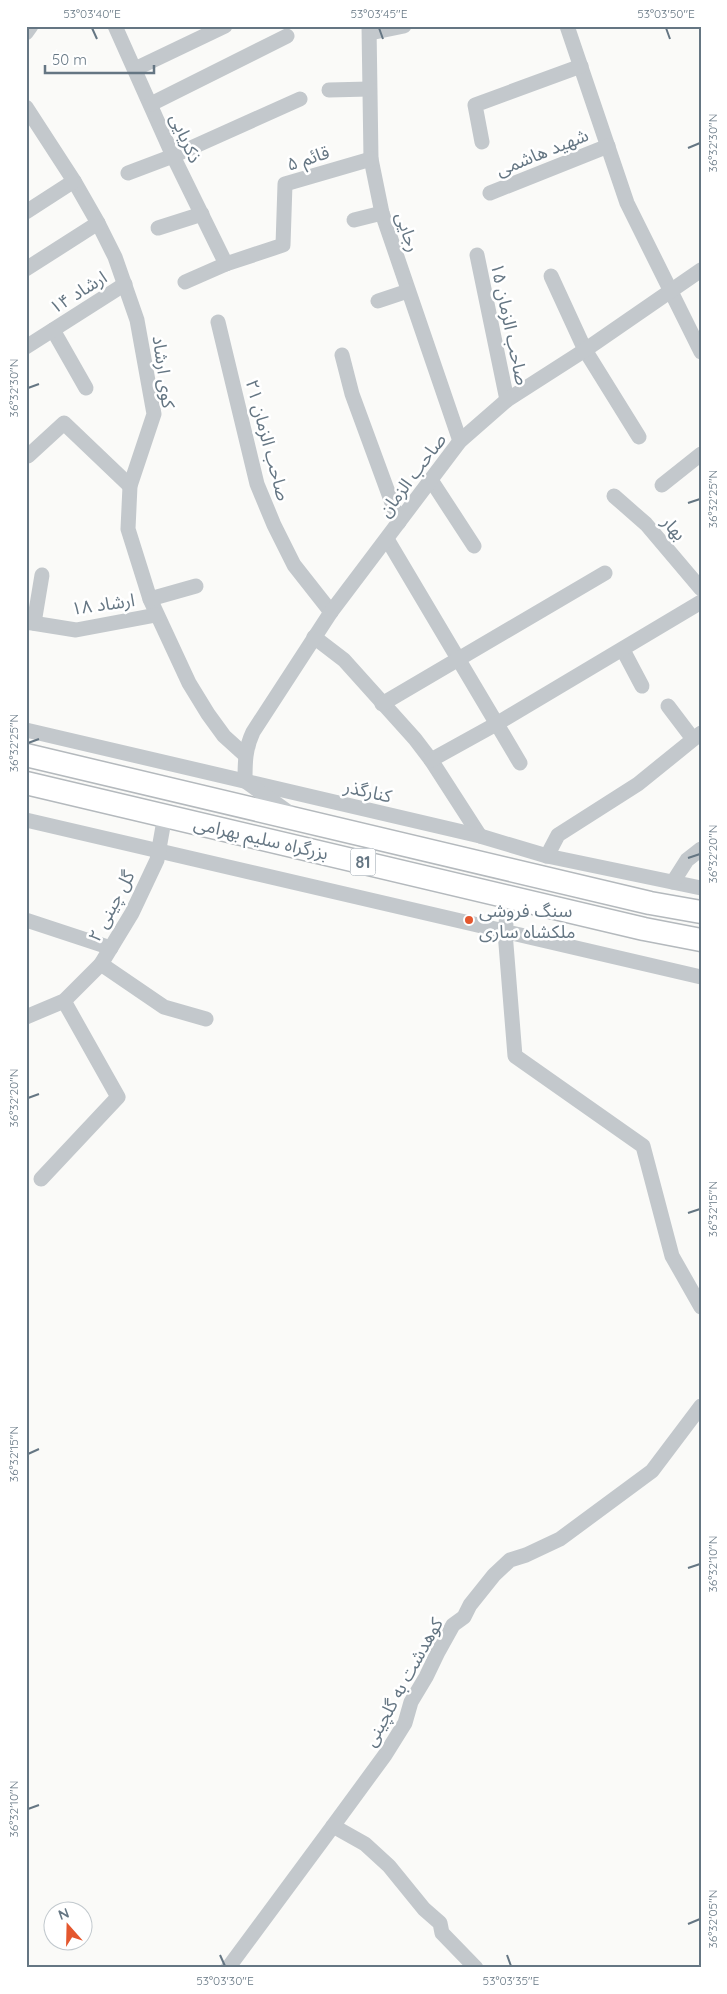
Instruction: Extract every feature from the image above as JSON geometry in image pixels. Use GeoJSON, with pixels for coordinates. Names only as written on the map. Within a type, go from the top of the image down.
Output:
{"type":"FeatureCollection","features":[{"type":"Feature","properties":{"kind":"highway","name":"بزرگراه سلیم بهرامی"},"geometry":{"type":"LineString","coordinates":[[26,755],[650,903],[701,912]]}},
{"type":"Feature","properties":{"kind":"highway","name":"بزرگراه سلیم بهرامی"},"geometry":{"type":"LineString","coordinates":[[26,783],[644,929],[701,940]]}},
{"type":"Feature","properties":{"kind":"street"},"geometry":{"type":"LineString","coordinates":[[26,33],[31,26]]}},
{"type":"Feature","properties":{"kind":"street","name":"ذکریایی"},"geometry":{"type":"LineString","coordinates":[[115,26],[173,156],[226,264]]}},
{"type":"Feature","properties":{"kind":"street"},"geometry":{"type":"LineString","coordinates":[[135,69],[226,26]]}},
{"type":"Feature","properties":{"kind":"street"},"geometry":{"type":"LineString","coordinates":[[370,30],[404,26]]}},
{"type":"Feature","properties":{"kind":"street"},"geometry":{"type":"LineString","coordinates":[[567,26],[627,203],[701,352]]}},
{"type":"Feature","properties":{"kind":"street","name":"رجایی"},"geometry":{"type":"LineString","coordinates":[[370,30],[371,159],[382,213],[460,441]]}},
{"type":"Feature","properties":{"kind":"street"},"geometry":{"type":"LineString","coordinates":[[151,104],[287,36]]}},
{"type":"Feature","properties":{"kind":"street"},"geometry":{"type":"LineString","coordinates":[[482,142],[475,105],[581,66]]}},
{"type":"Feature","properties":{"kind":"street"},"geometry":{"type":"LineString","coordinates":[[329,90],[369,89]]}},
{"type":"Feature","properties":{"kind":"street"},"geometry":{"type":"LineString","coordinates":[[128,173],[173,156],[300,99]]}},
{"type":"Feature","properties":{"kind":"street","name":"کوی ارشاد"},"geometry":{"type":"LineString","coordinates":[[28,112],[74,181],[98,223],[115,257],[137,320],[154,414],[130,486],[128,529],[150,599],[189,683],[224,736],[245,755]]}},
{"type":"Feature","properties":{"kind":"street","name":"شهید هاشمی"},"geometry":{"type":"LineString","coordinates":[[490,193],[608,146]]}},
{"type":"Feature","properties":{"kind":"street","name":"قائم ۵"},"geometry":{"type":"LineString","coordinates":[[226,264],[283,245],[285,184],[371,159]]}},
{"type":"Feature","properties":{"kind":"street"},"geometry":{"type":"LineString","coordinates":[[26,212],[74,181]]}},
{"type":"Feature","properties":{"kind":"street"},"geometry":{"type":"LineString","coordinates":[[354,220],[382,213]]}},
{"type":"Feature","properties":{"kind":"street"},"geometry":{"type":"LineString","coordinates":[[158,228],[202,214]]}},
{"type":"Feature","properties":{"kind":"street"},"geometry":{"type":"LineString","coordinates":[[26,269],[98,223]]}},
{"type":"Feature","properties":{"kind":"street","name":"صاحب الزمان ۱۵"},"geometry":{"type":"LineString","coordinates":[[477,255],[507,400]]}},
{"type":"Feature","properties":{"kind":"street"},"geometry":{"type":"LineString","coordinates":[[185,282],[226,264]]}},
{"type":"Feature","properties":{"kind":"street","name":"صاحب الزمان"},"geometry":{"type":"LineString","coordinates":[[245,781],[245,755],[247,744],[253,732],[331,612],[388,539],[460,441],[507,400],[585,350],[701,270]]}},
{"type":"Feature","properties":{"kind":"street"},"geometry":{"type":"LineString","coordinates":[[551,276],[585,350],[639,437]]}},
{"type":"Feature","properties":{"kind":"street","name":"ارشاد ۱۴"},"geometry":{"type":"LineString","coordinates":[[26,346],[125,284]]}},
{"type":"Feature","properties":{"kind":"street"},"geometry":{"type":"LineString","coordinates":[[378,301],[408,291]]}},
{"type":"Feature","properties":{"kind":"street","name":"صاحب الزمان ۲۱"},"geometry":{"type":"LineString","coordinates":[[218,322],[257,484],[274,525],[294,565],[331,612]]}},
{"type":"Feature","properties":{"kind":"street"},"geometry":{"type":"LineString","coordinates":[[53,330],[86,388]]}},
{"type":"Feature","properties":{"kind":"street"},"geometry":{"type":"LineString","coordinates":[[342,355],[352,394],[399,522]]}},
{"type":"Feature","properties":{"kind":"street"},"geometry":{"type":"LineString","coordinates":[[28,456],[64,423],[130,486]]}},
{"type":"Feature","properties":{"kind":"street"},"geometry":{"type":"LineString","coordinates":[[662,486],[701,454]]}},
{"type":"Feature","properties":{"kind":"street"},"geometry":{"type":"LineString","coordinates":[[431,480],[474,546]]}},
{"type":"Feature","properties":{"kind":"street","name":"بهار"},"geometry":{"type":"LineString","coordinates":[[614,496],[646,524],[701,588]]}},
{"type":"Feature","properties":{"kind":"street"},"geometry":{"type":"LineString","coordinates":[[388,539],[520,763]]}},
{"type":"Feature","properties":{"kind":"street"},"geometry":{"type":"LineString","coordinates":[[382,704],[605,573]]}},
{"type":"Feature","properties":{"kind":"street"},"geometry":{"type":"LineString","coordinates":[[30,622],[42,575]]}},
{"type":"Feature","properties":{"kind":"street"},"geometry":{"type":"LineString","coordinates":[[150,599],[196,586]]}},
{"type":"Feature","properties":{"kind":"street"},"geometry":{"type":"LineString","coordinates":[[431,760],[623,650],[701,602]]}},
{"type":"Feature","properties":{"kind":"street","name":"ارشاد ۱۸"},"geometry":{"type":"LineString","coordinates":[[30,622],[76,630],[156,615]]}},
{"type":"Feature","properties":{"kind":"street"},"geometry":{"type":"LineString","coordinates":[[314,637],[344,660],[415,739],[431,760],[480,836]]}},
{"type":"Feature","properties":{"kind":"street"},"geometry":{"type":"LineString","coordinates":[[623,650],[642,686]]}},
{"type":"Feature","properties":{"kind":"street"},"geometry":{"type":"LineString","coordinates":[[547,856],[558,835],[638,784],[697,736],[668,706]]}},
{"type":"Feature","properties":{"kind":"street","name":"کنارگذر"},"geometry":{"type":"LineString","coordinates":[[26,730],[480,836],[547,856],[701,888]]}},
{"type":"Feature","properties":{"kind":"street"},"geometry":{"type":"LineString","coordinates":[[117,777],[158,761]]}},
{"type":"Feature","properties":{"kind":"street"},"geometry":{"type":"LineString","coordinates":[[245,781],[298,819]]}},
{"type":"Feature","properties":{"kind":"street","name":"گل چینی ۲"},"geometry":{"type":"LineString","coordinates":[[64,1001],[101,964],[132,913],[157,860],[165,815]]}},
{"type":"Feature","properties":{"kind":"street"},"geometry":{"type":"LineString","coordinates":[[26,820],[701,977]]}},
{"type":"Feature","properties":{"kind":"street"},"geometry":{"type":"LineString","coordinates":[[673,882],[687,860],[701,849]]}},
{"type":"Feature","properties":{"kind":"street"},"geometry":{"type":"LineString","coordinates":[[509,897],[505,932],[515,1056],[643,1146],[672,1256],[701,1307]]}},
{"type":"Feature","properties":{"kind":"street"},"geometry":{"type":"LineString","coordinates":[[26,920],[111,948]]}},
{"type":"Feature","properties":{"kind":"street"},"geometry":{"type":"LineString","coordinates":[[101,964],[164,1007],[206,1019]]}},
{"type":"Feature","properties":{"kind":"street"},"geometry":{"type":"LineString","coordinates":[[26,1017],[64,1001],[118,1097],[41,1179]]}},
{"type":"Feature","properties":{"kind":"street","name":"کوهدشت به گلچینی"},"geometry":{"type":"LineString","coordinates":[[228,1968],[385,1755],[405,1723],[411,1702],[453,1625],[464,1617],[470,1604],[510,1560],[526,1555],[560,1539],[652,1471],[701,1406]]}},
{"type":"Feature","properties":{"kind":"street"},"geometry":{"type":"LineString","coordinates":[[333,1826],[365,1844],[389,1866],[424,1909],[440,1923],[442,1933],[476,1968]]}},
{"type":"Feature","properties":{"kind":"place","name":"سنگ فروشی ملکشاه ساری"},"geometry":{"type":"Point","coordinates":[469,920]}}]}
